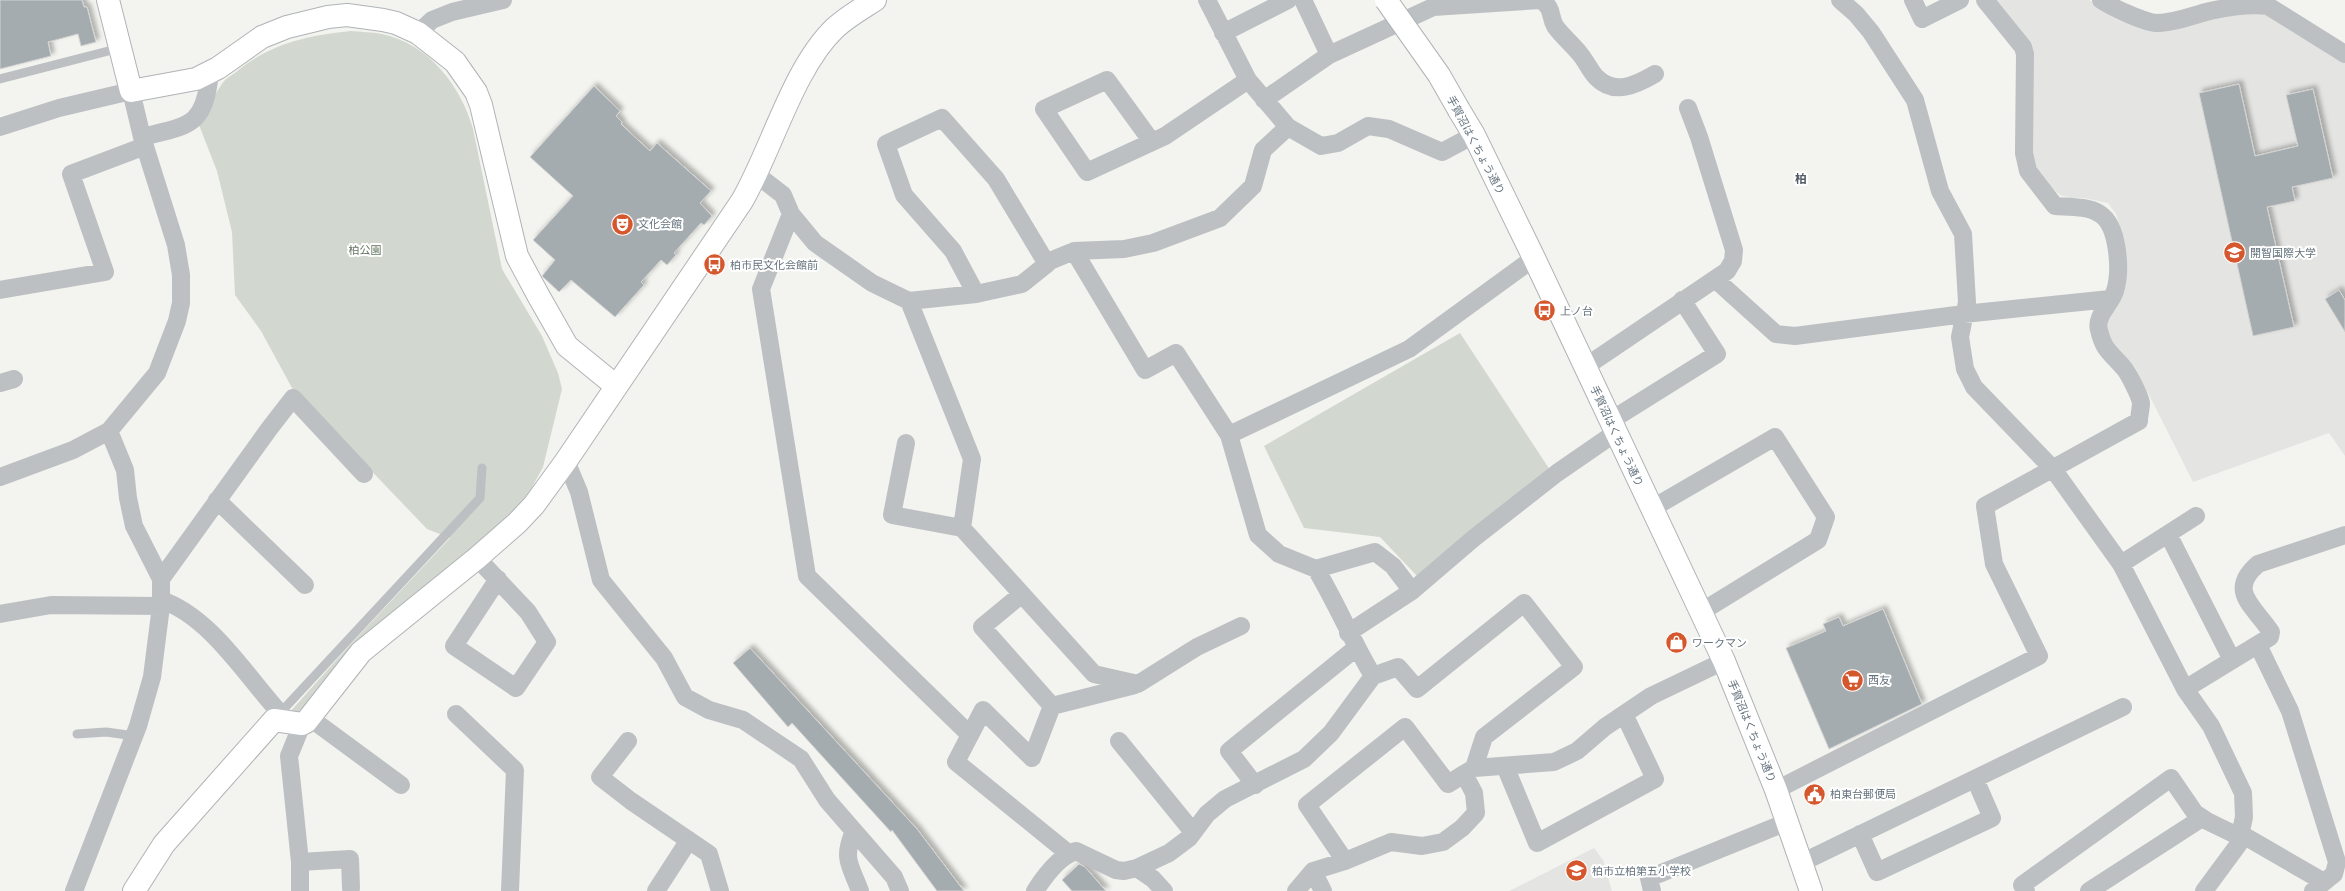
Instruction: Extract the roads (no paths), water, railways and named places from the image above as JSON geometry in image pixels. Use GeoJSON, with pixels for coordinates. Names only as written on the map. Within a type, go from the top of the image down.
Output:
{"type":"FeatureCollection","features":[{"type":"Feature","properties":{"kind":"street"},"geometry":{"type":"LineString","coordinates":[[0,477],[73,450],[109,431],[157,373],[177,322],[181,303],[181,275],[176,245],[144,142],[108,0]]}},
{"type":"Feature","properties":{"kind":"street"},"geometry":{"type":"LineString","coordinates":[[418,34],[432,20],[452,12],[502,0]]}},
{"type":"Feature","properties":{"kind":"street"},"geometry":{"type":"LineString","coordinates":[[300,891],[300,862],[290,756],[306,721],[361,652],[477,558],[525,515],[566,461],[718,238],[757,175],[790,97],[812,57],[835,29],[854,12],[875,0]]}},
{"type":"Feature","properties":{"kind":"street"},"geometry":{"type":"LineString","coordinates":[[1207,0],[1248,80],[1288,126],[1321,146],[1338,143],[1368,126],[1389,129],[1442,152],[1474,135]]}},
{"type":"Feature","properties":{"kind":"street"},"geometry":{"type":"LineString","coordinates":[[1223,33],[1288,0]]}},
{"type":"Feature","properties":{"kind":"street"},"geometry":{"type":"LineString","coordinates":[[1303,0],[1329,55]]}},
{"type":"Feature","properties":{"kind":"street","name":"手賀沼はくちょう通り"},"geometry":{"type":"LineString","coordinates":[[1386,0],[1439,76],[1474,135],[1534,258],[1651,509],[1724,661],[1776,790],[1811,891]]}},
{"type":"Feature","properties":{"kind":"street"},"geometry":{"type":"LineString","coordinates":[[1264,100],[1329,55],[1436,4],[1541,0],[1549,5],[1555,26],[1580,54],[1595,77],[1609,86],[1622,88],[1637,85],[1655,74]]}},
{"type":"Feature","properties":{"kind":"street"},"geometry":{"type":"LineString","coordinates":[[1840,0],[1856,14],[1872,32],[1915,100],[1940,190],[1963,234],[1966,302],[1960,337],[1965,369],[1974,387],[2053,469],[2122,564],[2185,689],[2210,726],[2243,793],[2244,817],[2238,845],[2204,891]]}},
{"type":"Feature","properties":{"kind":"street"},"geometry":{"type":"LineString","coordinates":[[1913,0],[1922,18],[1960,0]]}},
{"type":"Feature","properties":{"kind":"street"},"geometry":{"type":"LineString","coordinates":[[1776,790],[2039,656],[1994,564],[1985,506],[2139,421],[2141,403],[2125,369],[2104,347],[2098,328],[2100,316],[2114,292],[2119,269],[2115,242],[2107,221],[2100,214],[2088,209],[2055,206],[2028,171],[2024,153],[2025,54],[2023,47],[1985,0]]}},
{"type":"Feature","properties":{"kind":"street"},"geometry":{"type":"LineString","coordinates":[[2101,0],[2112,7],[2156,23],[2191,18],[2210,6],[2268,6],[2345,54]]}},
{"type":"Feature","properties":{"kind":"street"},"geometry":{"type":"LineString","coordinates":[[0,127],[59,108],[130,91],[196,78],[210,73],[262,37],[287,27],[328,17],[347,15],[396,23],[418,34],[455,62],[468,79],[478,98],[517,256],[567,346],[616,386]]}},
{"type":"Feature","properties":{"kind":"street"},"geometry":{"type":"LineString","coordinates":[[0,290],[105,272],[71,174],[180,128],[195,120],[207,96],[210,73]]}},
{"type":"Feature","properties":{"kind":"street"},"geometry":{"type":"LineString","coordinates":[[1152,142],[1107,80],[1044,109],[1087,172],[1152,142],[1165,136],[1248,80]]}},
{"type":"Feature","properties":{"kind":"street"},"geometry":{"type":"LineString","coordinates":[[1585,367],[1715,279],[1726,271],[1733,261],[1734,250],[1700,137],[1688,108]]}},
{"type":"Feature","properties":{"kind":"street"},"geometry":{"type":"LineString","coordinates":[[976,294],[953,251],[904,195],[886,144],[942,118],[996,179],[1047,264]]}},
{"type":"Feature","properties":{"kind":"street"},"geometry":{"type":"LineString","coordinates":[[757,175],[783,195],[792,214],[815,243],[872,283],[909,301],[976,294],[1022,284],[1047,264],[1074,251],[1124,249],[1153,243],[1220,218],[1253,186],[1263,150],[1288,126]]}},
{"type":"Feature","properties":{"kind":"street"},"geometry":{"type":"LineString","coordinates":[[792,214],[761,289],[807,576],[970,735]]}},
{"type":"Feature","properties":{"kind":"street"},"geometry":{"type":"LineString","coordinates":[[1074,251],[1145,370],[1176,353],[1229,435],[1258,535],[1279,554],[1316,569],[1338,605],[1352,641],[1373,676]]}},
{"type":"Feature","properties":{"kind":"street"},"geometry":{"type":"LineString","coordinates":[[1229,435],[1409,348],[1534,258]]}},
{"type":"Feature","properties":{"kind":"street"},"geometry":{"type":"LineString","coordinates":[[1715,279],[1776,334],[1795,336],[1964,314],[2110,299]]}},
{"type":"Feature","properties":{"kind":"street"},"geometry":{"type":"LineString","coordinates":[[1255,785],[1229,751],[1352,641],[1474,538],[1613,427],[1717,354],[1682,300]]}},
{"type":"Feature","properties":{"kind":"street"},"geometry":{"type":"LineString","coordinates":[[909,301],[972,459],[962,528]]}},
{"type":"Feature","properties":{"kind":"street"},"geometry":{"type":"LineString","coordinates":[[161,579],[293,398],[364,474]]}},
{"type":"Feature","properties":{"kind":"street"},"geometry":{"type":"LineString","coordinates":[[74,891],[135,736],[152,678],[161,603],[161,579],[134,526],[128,498],[125,470],[109,431]]}},
{"type":"Feature","properties":{"kind":"street"},"geometry":{"type":"LineString","coordinates":[[1651,509],[1775,437],[1826,517],[1818,540],[1701,612]]}},
{"type":"Feature","properties":{"kind":"street"},"geometry":{"type":"LineString","coordinates":[[906,443],[892,515],[962,528],[1094,674],[1138,684]]}},
{"type":"Feature","properties":{"kind":"street"},"geometry":{"type":"LineString","coordinates":[[566,461],[579,492],[601,580],[664,658],[686,697],[709,710],[743,720],[801,759],[827,800],[894,877],[900,891]]}},
{"type":"Feature","properties":{"kind":"street"},"geometry":{"type":"LineString","coordinates":[[218,500],[305,585]]}},
{"type":"Feature","properties":{"kind":"street"},"geometry":{"type":"LineString","coordinates":[[2122,564],[2196,516]]}},
{"type":"Feature","properties":{"kind":"street"},"geometry":{"type":"LineString","coordinates":[[2168,534],[2232,660]]}},
{"type":"Feature","properties":{"kind":"street"},"geometry":{"type":"LineString","coordinates":[[2185,689],[2270,637],[2271,632],[2245,596],[2242,584],[2247,574],[2258,564],[2345,535]]}},
{"type":"Feature","properties":{"kind":"street"},"geometry":{"type":"LineString","coordinates":[[1316,569],[1375,552],[1392,566],[1412,591]]}},
{"type":"Feature","properties":{"kind":"street"},"geometry":{"type":"LineString","coordinates":[[477,558],[498,579],[528,612],[547,642],[516,688],[454,646],[498,579]]}},
{"type":"Feature","properties":{"kind":"street"},"geometry":{"type":"LineString","coordinates":[[1022,594],[982,627],[1052,706]]}},
{"type":"Feature","properties":{"kind":"street"},"geometry":{"type":"LineString","coordinates":[[1036,890],[1068,853],[1076,851],[1116,870],[1124,872],[1137,868],[1169,853],[1189,838],[1207,814],[1225,799],[1304,759],[1331,733],[1373,676],[1398,667],[1417,689],[1524,603],[1574,667],[1484,737],[1469,771],[1474,793],[1476,813],[1462,828],[1443,842],[1422,846],[1391,842],[1345,861],[1313,871],[1296,891]]}},
{"type":"Feature","properties":{"kind":"street"},"geometry":{"type":"LineString","coordinates":[[0,614],[51,605],[172,604],[201,624],[243,668],[277,716],[306,721],[400,785]]}},
{"type":"Feature","properties":{"kind":"street"},"geometry":{"type":"LineString","coordinates":[[1052,706],[1138,684],[1197,647],[1241,626]]}},
{"type":"Feature","properties":{"kind":"street"},"geometry":{"type":"LineString","coordinates":[[2026,891],[2022,885],[2171,778],[2195,813],[2202,818],[2241,835],[2319,886],[2334,874],[2337,862],[2290,711],[2258,645]]}},
{"type":"Feature","properties":{"kind":"street"},"geometry":{"type":"LineString","coordinates":[[1345,861],[1307,805],[1405,727],[1448,784],[1469,771],[1554,762],[1577,751],[1605,727],[1651,696],[1724,661]]}},
{"type":"Feature","properties":{"kind":"street"},"geometry":{"type":"LineString","coordinates":[[1052,706],[1032,758],[983,710],[956,762],[1068,853]]}},
{"type":"Feature","properties":{"kind":"street"},"geometry":{"type":"LineString","coordinates":[[1801,863],[2123,707]]}},
{"type":"Feature","properties":{"kind":"street"},"geometry":{"type":"LineString","coordinates":[[456,714],[516,770],[510,891]]}},
{"type":"Feature","properties":{"kind":"street"},"geometry":{"type":"LineString","coordinates":[[1505,766],[1537,843],[1655,779],[1624,714]]}},
{"type":"Feature","properties":{"kind":"street"},"geometry":{"type":"LineString","coordinates":[[134,891],[164,844],[277,716]]}},
{"type":"Feature","properties":{"kind":"street"},"geometry":{"type":"LineString","coordinates":[[628,741],[600,777],[710,854],[720,891]]}},
{"type":"Feature","properties":{"kind":"street"},"geometry":{"type":"LineString","coordinates":[[1119,741],[1193,832]]}},
{"type":"Feature","properties":{"kind":"street"},"geometry":{"type":"LineString","coordinates":[[1860,834],[1877,872],[1992,818],[1975,779]]}},
{"type":"Feature","properties":{"kind":"street"},"geometry":{"type":"LineString","coordinates":[[2089,891],[2202,818]]}},
{"type":"Feature","properties":{"kind":"street"},"geometry":{"type":"LineString","coordinates":[[1652,891],[1649,878],[1787,822]]}},
{"type":"Feature","properties":{"kind":"street"},"geometry":{"type":"LineString","coordinates":[[854,831],[847,848],[847,856],[860,891]]}},
{"type":"Feature","properties":{"kind":"street"},"geometry":{"type":"LineString","coordinates":[[656,891],[689,840]]}},
{"type":"Feature","properties":{"kind":"street"},"geometry":{"type":"LineString","coordinates":[[300,862],[350,859],[351,888]]}},
{"type":"Feature","properties":{"kind":"street"},"geometry":{"type":"LineString","coordinates":[[1137,868],[1153,879],[1164,891]]}},
{"type":"Feature","properties":{"kind":"street"},"geometry":{"type":"LineString","coordinates":[[1313,871],[1323,891]]}},
{"type":"Feature","properties":{"kind":"lane"},"geometry":{"type":"LineString","coordinates":[[0,79],[120,48]]}},
{"type":"Feature","properties":{"kind":"lane"},"geometry":{"type":"LineString","coordinates":[[277,716],[480,498],[482,468]]}},
{"type":"Feature","properties":{"kind":"lane"},"geometry":{"type":"LineString","coordinates":[[77,734],[106,732],[135,736]]}},
{"type":"Feature","properties":{"kind":"place","name":"文化会館"},"geometry":{"type":"Point","coordinates":[622,224]}},
{"type":"Feature","properties":{"kind":"place","name":"開智国際大学"},"geometry":{"type":"Point","coordinates":[2235,253]}},
{"type":"Feature","properties":{"kind":"place","name":"柏市民文化会館前"},"geometry":{"type":"Point","coordinates":[714,265]}},
{"type":"Feature","properties":{"kind":"place","name":"上ノ台"},"geometry":{"type":"Point","coordinates":[1545,311]}},
{"type":"Feature","properties":{"kind":"place","name":"ワークマン"},"geometry":{"type":"Point","coordinates":[1677,643]}},
{"type":"Feature","properties":{"kind":"place","name":"西友"},"geometry":{"type":"Point","coordinates":[1852,680]}},
{"type":"Feature","properties":{"kind":"place","name":"柏東台郵便局"},"geometry":{"type":"Point","coordinates":[1815,794]}},
{"type":"Feature","properties":{"kind":"place","name":"柏市立柏第五小学校"},"geometry":{"type":"Point","coordinates":[1577,871]}},
{"type":"Feature","properties":{"kind":"district","name":"柏"},"geometry":{"type":"Point","coordinates":[1801,178]}},
{"type":"Feature","properties":{"kind":"park label","name":"柏公園"},"geometry":{"type":"Point","coordinates":[365,250]}}]}
